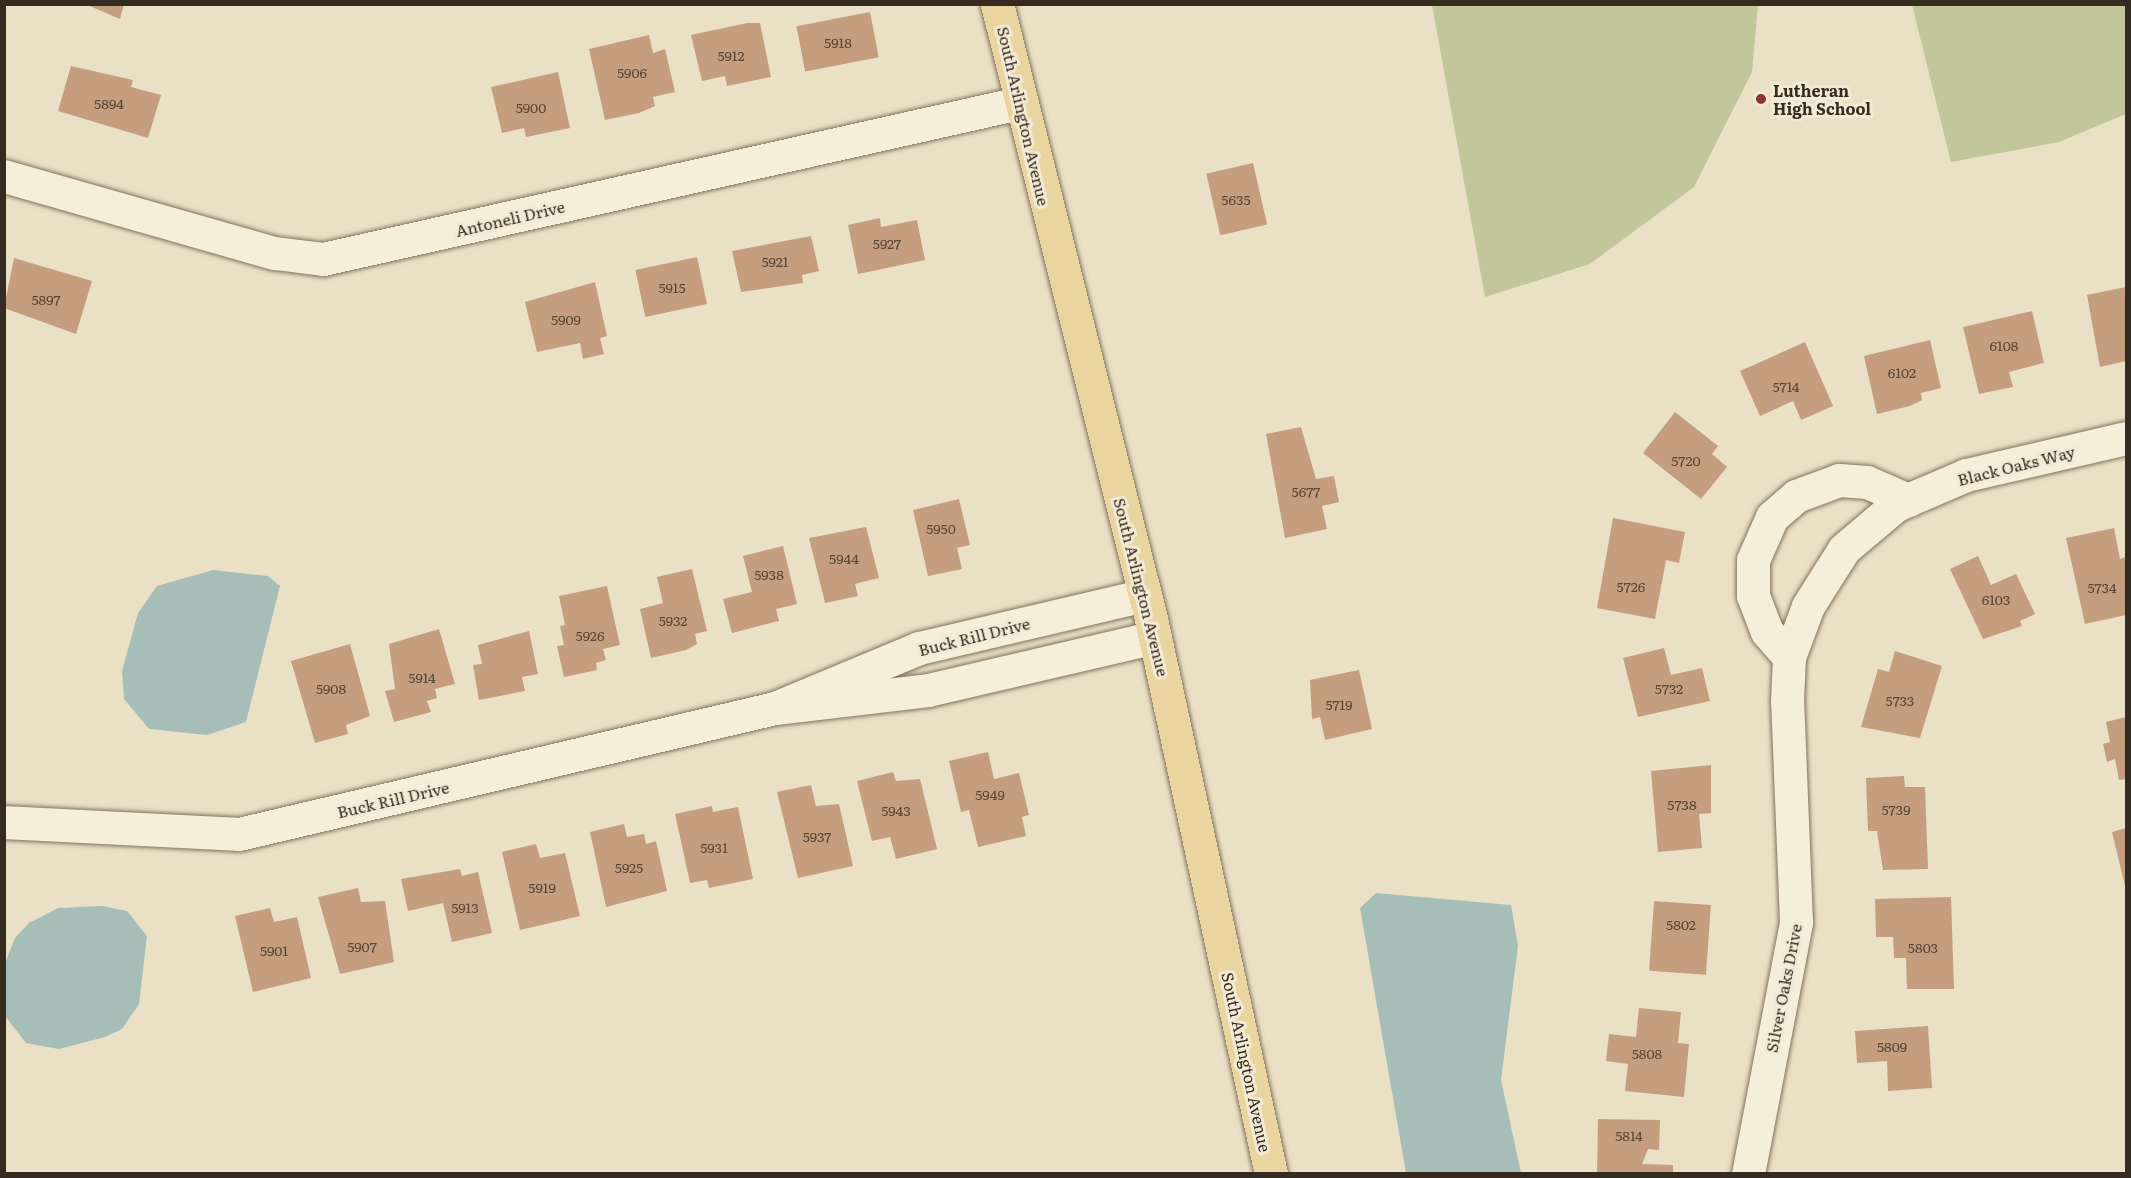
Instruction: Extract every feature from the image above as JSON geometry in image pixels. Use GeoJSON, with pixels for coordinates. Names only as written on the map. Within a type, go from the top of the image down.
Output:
{"type":"FeatureCollection","features":[{"type":"Feature","properties":{"kind":"main road","name":"South Arlington Avenue"},"geometry":{"type":"LineString","coordinates":[[998,4],[1019,103],[1155,637],[1272,1173]]}},
{"type":"Feature","properties":{"kind":"street","name":"Antoneli Drive"},"geometry":{"type":"LineString","coordinates":[[4,176],[275,253],[323,259],[1019,103]]}},
{"type":"Feature","properties":{"kind":"street","name":"Black Oaks Way"},"geometry":{"type":"LineString","coordinates":[[1908,500],[1966,475],[2127,438]]}},
{"type":"Feature","properties":{"kind":"street"},"geometry":{"type":"LineString","coordinates":[[1789,657],[1767,632],[1753,596],[1753,560],[1772,517],[1796,496],[1839,480],[1867,482],[1908,500]]}},
{"type":"Feature","properties":{"kind":"street","name":"Silver Oaks Drive"},"geometry":{"type":"LineString","coordinates":[[1748,1173],[1797,913],[1789,657],[1809,606],[1844,549],[1880,516],[1908,500]]}},
{"type":"Feature","properties":{"kind":"street","name":"Buck Rill Drive"},"geometry":{"type":"LineString","coordinates":[[775,708],[919,648],[1145,595]]}},
{"type":"Feature","properties":{"kind":"street","name":"Buck Rill Drive"},"geometry":{"type":"LineString","coordinates":[[4,822],[239,834],[775,708],[928,690],[1155,637]]}},
{"type":"Feature","properties":{"kind":"green space"},"geometry":{"type":"Polygon","coordinates":[[[1432,5],[1758,5],[1752,72],[1694,187],[1590,264],[1485,297],[1432,5]]]}},
{"type":"Feature","properties":{"kind":"green space"},"geometry":{"type":"Polygon","coordinates":[[[1912,5],[2126,5],[2126,114],[2059,142],[1951,162],[1912,5]]]}},
{"type":"Feature","properties":{"kind":"water"},"geometry":{"type":"Polygon","coordinates":[[[213,570],[268,576],[280,586],[246,722],[207,735],[149,729],[124,699],[122,671],[138,613],[157,586],[213,570]]]}},
{"type":"Feature","properties":{"kind":"water"},"geometry":{"type":"Polygon","coordinates":[[[1376,893],[1511,905],[1518,946],[1501,1080],[1521,1173],[1406,1173],[1360,908],[1376,893]]]}},
{"type":"Feature","properties":{"kind":"water"},"geometry":{"type":"Polygon","coordinates":[[[102,906],[127,911],[147,936],[139,1004],[122,1029],[105,1037],[59,1049],[26,1043],[5,1016],[5,963],[15,938],[29,923],[58,908],[102,906]]]}},
{"type":"Feature","properties":{"kind":"building"},"geometry":{"type":"Polygon","coordinates":[[[85,4],[124,4],[120,19],[85,4]]]}},
{"type":"Feature","properties":{"kind":"building"},"geometry":{"type":"Polygon","coordinates":[[[870,12],[879,57],[805,71],[796,26],[870,12]]]}},
{"type":"Feature","properties":{"kind":"building"},"geometry":{"type":"Polygon","coordinates":[[[747,23],[760,23],[771,77],[727,86],[725,76],[702,81],[691,35],[747,23]]]}},
{"type":"Feature","properties":{"kind":"building"},"geometry":{"type":"Polygon","coordinates":[[[649,35],[653,53],[665,49],[675,92],[653,97],[655,106],[639,113],[605,120],[589,49],[649,35]]]}},
{"type":"Feature","properties":{"kind":"building"},"geometry":{"type":"Polygon","coordinates":[[[71,66],[133,80],[131,87],[161,95],[148,138],[58,111],[71,66]]]}},
{"type":"Feature","properties":{"kind":"building"},"geometry":{"type":"Polygon","coordinates":[[[558,72],[570,128],[526,137],[524,128],[502,133],[491,87],[558,72]]]}},
{"type":"Feature","properties":{"kind":"building"},"geometry":{"type":"Polygon","coordinates":[[[1253,163],[1267,224],[1220,235],[1206,174],[1253,163]]]}},
{"type":"Feature","properties":{"kind":"building"},"geometry":{"type":"Polygon","coordinates":[[[880,218],[881,227],[917,220],[925,260],[858,274],[848,225],[880,218]]]}},
{"type":"Feature","properties":{"kind":"building"},"geometry":{"type":"Polygon","coordinates":[[[811,236],[819,271],[802,275],[803,283],[741,292],[732,251],[811,236]]]}},
{"type":"Feature","properties":{"kind":"building"},"geometry":{"type":"Polygon","coordinates":[[[697,257],[707,304],[645,317],[635,270],[697,257]]]}},
{"type":"Feature","properties":{"kind":"building"},"geometry":{"type":"Polygon","coordinates":[[[14,258],[92,281],[76,334],[4,308],[14,258]]]}},
{"type":"Feature","properties":{"kind":"building"},"geometry":{"type":"Polygon","coordinates":[[[595,282],[607,336],[600,338],[604,354],[583,359],[580,343],[537,352],[525,302],[595,282]]]}},
{"type":"Feature","properties":{"kind":"building"},"geometry":{"type":"Polygon","coordinates":[[[2126,287],[2126,361],[2100,367],[2087,295],[2126,287]]]}},
{"type":"Feature","properties":{"kind":"building"},"geometry":{"type":"Polygon","coordinates":[[[2032,311],[2044,363],[2009,372],[2013,387],[1979,394],[1963,327],[2032,311]]]}},
{"type":"Feature","properties":{"kind":"building"},"geometry":{"type":"Polygon","coordinates":[[[1930,340],[1941,388],[1921,393],[1922,400],[1910,406],[1877,414],[1864,356],[1930,340]]]}},
{"type":"Feature","properties":{"kind":"building"},"geometry":{"type":"Polygon","coordinates":[[[1805,342],[1833,406],[1801,420],[1793,401],[1760,416],[1740,371],[1805,342]]]}},
{"type":"Feature","properties":{"kind":"building"},"geometry":{"type":"Polygon","coordinates":[[[1675,412],[1718,446],[1712,454],[1727,467],[1701,499],[1643,453],[1675,412]]]}},
{"type":"Feature","properties":{"kind":"building"},"geometry":{"type":"Polygon","coordinates":[[[1301,427],[1316,479],[1334,476],[1339,502],[1322,506],[1327,529],[1285,538],[1266,434],[1301,427]]]}},
{"type":"Feature","properties":{"kind":"building"},"geometry":{"type":"Polygon","coordinates":[[[959,499],[970,545],[957,548],[962,569],[928,576],[913,510],[959,499]]]}},
{"type":"Feature","properties":{"kind":"building"},"geometry":{"type":"Polygon","coordinates":[[[1613,518],[1685,532],[1679,563],[1666,560],[1655,619],[1597,608],[1613,518]]]}},
{"type":"Feature","properties":{"kind":"building"},"geometry":{"type":"Polygon","coordinates":[[[866,527],[879,578],[855,584],[858,596],[825,603],[809,538],[866,527]]]}},
{"type":"Feature","properties":{"kind":"building"},"geometry":{"type":"Polygon","coordinates":[[[2114,528],[2120,559],[2126,557],[2126,615],[2085,624],[2066,538],[2114,528]]]}},
{"type":"Feature","properties":{"kind":"building"},"geometry":{"type":"Polygon","coordinates":[[[783,546],[797,604],[776,609],[779,621],[732,633],[723,599],[752,592],[743,556],[783,546]]]}},
{"type":"Feature","properties":{"kind":"building"},"geometry":{"type":"Polygon","coordinates":[[[1978,556],[1991,585],[2016,574],[2035,614],[2020,621],[2022,626],[1983,639],[1950,569],[1978,556]]]}},
{"type":"Feature","properties":{"kind":"building"},"geometry":{"type":"Polygon","coordinates":[[[692,569],[707,631],[695,634],[697,644],[686,650],[651,658],[640,609],[663,603],[657,577],[692,569]]]}},
{"type":"Feature","properties":{"kind":"building"},"geometry":{"type":"Polygon","coordinates":[[[607,586],[620,645],[603,649],[606,660],[596,663],[597,670],[564,677],[557,646],[564,645],[560,626],[565,625],[559,596],[607,586]]]}},
{"type":"Feature","properties":{"kind":"building"},"geometry":{"type":"Polygon","coordinates":[[[439,629],[455,684],[435,689],[437,698],[427,701],[431,712],[394,722],[385,691],[395,689],[389,644],[439,629]]]}},
{"type":"Feature","properties":{"kind":"building"},"geometry":{"type":"Polygon","coordinates":[[[529,631],[538,674],[522,677],[525,691],[479,700],[473,665],[482,664],[478,645],[529,631]]]}},
{"type":"Feature","properties":{"kind":"building"},"geometry":{"type":"Polygon","coordinates":[[[350,644],[370,716],[346,725],[348,734],[315,743],[291,661],[350,644]]]}},
{"type":"Feature","properties":{"kind":"building"},"geometry":{"type":"Polygon","coordinates":[[[1664,648],[1671,675],[1702,668],[1710,701],[1638,717],[1623,658],[1664,648]]]}},
{"type":"Feature","properties":{"kind":"building"},"geometry":{"type":"Polygon","coordinates":[[[1895,651],[1942,666],[1920,738],[1861,727],[1878,669],[1889,672],[1895,651]]]}},
{"type":"Feature","properties":{"kind":"building"},"geometry":{"type":"Polygon","coordinates":[[[1359,670],[1372,729],[1325,740],[1320,717],[1312,719],[1310,680],[1359,670]]]}},
{"type":"Feature","properties":{"kind":"building"},"geometry":{"type":"Polygon","coordinates":[[[2126,717],[2126,779],[2119,780],[2115,759],[2107,762],[2103,744],[2110,742],[2106,722],[2126,717]]]}},
{"type":"Feature","properties":{"kind":"building"},"geometry":{"type":"Polygon","coordinates":[[[988,752],[994,779],[1019,773],[1029,815],[1022,817],[1026,836],[978,847],[969,810],[961,812],[949,761],[988,752]]]}},
{"type":"Feature","properties":{"kind":"building"},"geometry":{"type":"Polygon","coordinates":[[[1711,765],[1711,813],[1699,814],[1702,848],[1658,852],[1651,771],[1711,765]]]}},
{"type":"Feature","properties":{"kind":"building"},"geometry":{"type":"Polygon","coordinates":[[[893,772],[896,781],[920,779],[937,849],[896,859],[890,837],[872,841],[857,781],[893,772]]]}},
{"type":"Feature","properties":{"kind":"building"},"geometry":{"type":"Polygon","coordinates":[[[1904,776],[1905,787],[1925,787],[1928,869],[1883,870],[1877,831],[1868,831],[1866,778],[1904,776]]]}},
{"type":"Feature","properties":{"kind":"building"},"geometry":{"type":"Polygon","coordinates":[[[811,785],[816,806],[839,804],[853,866],[798,878],[777,792],[811,785]]]}},
{"type":"Feature","properties":{"kind":"building"},"geometry":{"type":"Polygon","coordinates":[[[712,806],[713,812],[738,807],[753,879],[709,888],[707,880],[690,883],[675,814],[712,806]]]}},
{"type":"Feature","properties":{"kind":"building"},"geometry":{"type":"Polygon","coordinates":[[[624,824],[627,837],[644,834],[646,844],[656,841],[667,891],[606,907],[590,832],[624,824]]]}},
{"type":"Feature","properties":{"kind":"building"},"geometry":{"type":"Polygon","coordinates":[[[2126,828],[2126,890],[2112,832],[2126,828]]]}},
{"type":"Feature","properties":{"kind":"building"},"geometry":{"type":"Polygon","coordinates":[[[536,844],[540,858],[565,853],[580,916],[520,930],[502,852],[536,844]]]}},
{"type":"Feature","properties":{"kind":"building"},"geometry":{"type":"Polygon","coordinates":[[[460,869],[462,876],[478,872],[492,933],[452,942],[443,903],[408,911],[401,879],[460,869]]]}},
{"type":"Feature","properties":{"kind":"building"},"geometry":{"type":"Polygon","coordinates":[[[358,888],[361,902],[385,901],[394,962],[340,974],[318,897],[358,888]]]}},
{"type":"Feature","properties":{"kind":"building"},"geometry":{"type":"Polygon","coordinates":[[[1951,897],[1954,989],[1907,989],[1906,958],[1894,958],[1893,937],[1876,937],[1875,899],[1951,897]]]}},
{"type":"Feature","properties":{"kind":"building"},"geometry":{"type":"Polygon","coordinates":[[[1654,901],[1711,905],[1706,975],[1649,971],[1654,901]]]}},
{"type":"Feature","properties":{"kind":"building"},"geometry":{"type":"Polygon","coordinates":[[[270,908],[274,922],[297,917],[311,978],[253,992],[235,916],[270,908]]]}},
{"type":"Feature","properties":{"kind":"building"},"geometry":{"type":"Polygon","coordinates":[[[1639,1008],[1681,1012],[1678,1043],[1689,1044],[1684,1097],[1625,1091],[1628,1064],[1606,1061],[1609,1034],[1636,1037],[1639,1008]]]}},
{"type":"Feature","properties":{"kind":"building"},"geometry":{"type":"Polygon","coordinates":[[[1928,1026],[1932,1088],[1888,1091],[1887,1061],[1857,1063],[1855,1031],[1928,1026]]]}},
{"type":"Feature","properties":{"kind":"building"},"geometry":{"type":"Polygon","coordinates":[[[1598,1119],[1660,1120],[1659,1150],[1648,1149],[1642,1164],[1673,1165],[1673,1174],[1597,1174],[1598,1119]]]}},
{"type":"Feature","properties":{"kind":"place","name":"Lutheran High School"},"geometry":{"type":"Point","coordinates":[1761,99]}}]}
